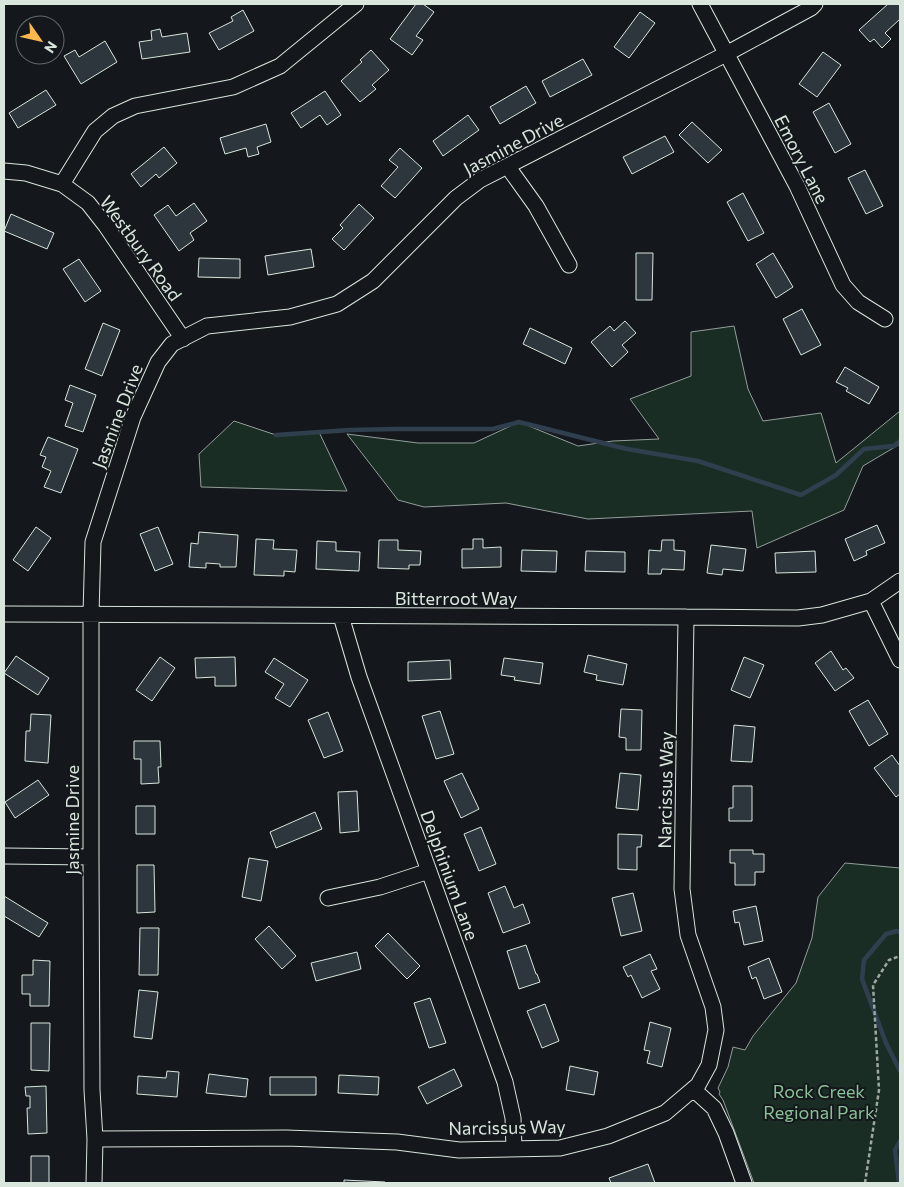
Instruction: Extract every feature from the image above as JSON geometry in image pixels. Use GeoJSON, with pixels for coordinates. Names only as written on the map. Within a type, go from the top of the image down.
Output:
{"type":"FeatureCollection","features":[{"type":"Feature","properties":{"kind":"street"},"geometry":{"type":"LineString","coordinates":[[62,184],[95,131],[113,116],[135,106],[233,87],[280,66],[356,4]]}},
{"type":"Feature","properties":{"kind":"street","name":"Emory Lane"},"geometry":{"type":"LineString","coordinates":[[700,4],[796,186],[843,285],[858,302],[885,320]]}},
{"type":"Feature","properties":{"kind":"street","name":"Jasmine Drive"},"geometry":{"type":"LineString","coordinates":[[94,1183],[95,1139],[92,1090],[90,857],[93,542],[133,417],[158,362],[172,344],[207,326],[290,317],[336,304],[373,281],[456,198],[480,180],[726,54],[811,8],[815,4]]}},
{"type":"Feature","properties":{"kind":"street"},"geometry":{"type":"LineString","coordinates":[[508,166],[536,206],[569,265]]}},
{"type":"Feature","properties":{"kind":"street","name":"Westbury Road"},"geometry":{"type":"LineString","coordinates":[[4,171],[26,173],[62,184],[88,204],[106,226],[183,339]]}},
{"type":"Feature","properties":{"kind":"street","name":"Bitterroot Way"},"geometry":{"type":"LineString","coordinates":[[4,614],[798,618],[822,615],[871,601],[900,581]]}},
{"type":"Feature","properties":{"kind":"street"},"geometry":{"type":"LineString","coordinates":[[871,601],[900,660]]}},
{"type":"Feature","properties":{"kind":"street","name":"Delphinium Lane"},"geometry":{"type":"LineString","coordinates":[[341,616],[359,677],[505,1082],[513,1118],[514,1149]]}},
{"type":"Feature","properties":{"kind":"street","name":"Narcissus Way"},"geometry":{"type":"LineString","coordinates":[[95,1139],[286,1138],[397,1142],[459,1150],[560,1148],[608,1136],[666,1112],[698,1085],[709,1065],[716,1030],[713,1007],[688,935],[682,889],[686,617]]}},
{"type":"Feature","properties":{"kind":"street"},"geometry":{"type":"LineString","coordinates":[[4,856],[90,857]]}},
{"type":"Feature","properties":{"kind":"street"},"geometry":{"type":"LineString","coordinates":[[328,898],[380,888],[429,871]]}},
{"type":"Feature","properties":{"kind":"street"},"geometry":{"type":"LineString","coordinates":[[693,1089],[714,1108],[726,1133],[744,1183]]}},
{"type":"Feature","properties":{"kind":"path"},"geometry":{"type":"LineString","coordinates":[[865,1183],[880,1090],[873,986],[889,960],[900,956]]}},
{"type":"Feature","properties":{"kind":"green space"},"geometry":{"type":"Polygon","coordinates":[[[734,326],[748,389],[763,421],[821,413],[836,463],[900,411],[900,444],[863,466],[844,510],[757,548],[752,511],[588,519],[506,503],[424,507],[398,500],[347,434],[418,443],[474,443],[519,422],[578,446],[613,441],[659,439],[630,399],[691,376],[691,332],[734,326]]]}},
{"type":"Feature","properties":{"kind":"green space"},"geometry":{"type":"Polygon","coordinates":[[[234,421],[276,435],[319,432],[347,491],[201,487],[199,454],[234,421]]]}},
{"type":"Feature","properties":{"kind":"green space","name":"Rock Creek Regional Park"},"geometry":{"type":"Polygon","coordinates":[[[845,863],[900,868],[900,1183],[754,1183],[718,1088],[728,1067],[733,1047],[745,1050],[753,1036],[796,983],[812,938],[818,897],[845,863]]]}},
{"type":"Feature","properties":{"kind":"building"},"geometry":{"type":"Polygon","coordinates":[[[416,4],[423,4],[434,12],[416,36],[423,40],[412,55],[390,39],[416,4]]]}},
{"type":"Feature","properties":{"kind":"building"},"geometry":{"type":"Polygon","coordinates":[[[888,4],[898,4],[900,6],[900,19],[885,33],[891,39],[882,48],[874,39],[870,42],[859,30],[888,4]]]}},
{"type":"Feature","properties":{"kind":"building"},"geometry":{"type":"Polygon","coordinates":[[[243,10],[254,31],[219,50],[209,33],[233,21],[231,17],[243,10]]]}},
{"type":"Feature","properties":{"kind":"building"},"geometry":{"type":"Polygon","coordinates":[[[640,12],[655,23],[629,58],[614,47],[640,12]]]}},
{"type":"Feature","properties":{"kind":"building"},"geometry":{"type":"Polygon","coordinates":[[[160,29],[162,37],[187,33],[190,52],[142,59],[139,42],[152,40],[151,31],[160,29]]]}},
{"type":"Feature","properties":{"kind":"building"},"geometry":{"type":"Polygon","coordinates":[[[105,41],[117,62],[81,84],[65,55],[75,50],[79,57],[105,41]]]}},
{"type":"Feature","properties":{"kind":"building"},"geometry":{"type":"Polygon","coordinates":[[[371,50],[389,70],[372,85],[376,89],[360,102],[341,81],[362,62],[360,60],[371,50]]]}},
{"type":"Feature","properties":{"kind":"building"},"geometry":{"type":"Polygon","coordinates":[[[823,52],[841,65],[817,97],[799,84],[823,52]]]}},
{"type":"Feature","properties":{"kind":"building"},"geometry":{"type":"Polygon","coordinates":[[[583,59],[592,75],[550,97],[542,81],[583,59]]]}},
{"type":"Feature","properties":{"kind":"building"},"geometry":{"type":"Polygon","coordinates":[[[526,86],[536,103],[500,124],[490,107],[526,86]]]}},
{"type":"Feature","properties":{"kind":"building"},"geometry":{"type":"Polygon","coordinates":[[[46,90],[56,105],[18,128],[9,113],[46,90]]]}},
{"type":"Feature","properties":{"kind":"building"},"geometry":{"type":"Polygon","coordinates":[[[325,91],[341,115],[327,125],[320,115],[301,128],[291,113],[325,91]]]}},
{"type":"Feature","properties":{"kind":"building"},"geometry":{"type":"Polygon","coordinates":[[[829,103],[851,144],[835,153],[813,112],[829,103]]]}},
{"type":"Feature","properties":{"kind":"building"},"geometry":{"type":"Polygon","coordinates":[[[468,115],[479,130],[443,156],[433,141],[468,115]]]}},
{"type":"Feature","properties":{"kind":"building"},"geometry":{"type":"Polygon","coordinates":[[[692,122],[722,150],[708,163],[679,135],[692,122]]]}},
{"type":"Feature","properties":{"kind":"building"},"geometry":{"type":"Polygon","coordinates":[[[266,124],[271,142],[257,147],[259,154],[248,157],[246,148],[225,154],[220,138],[266,124]]]}},
{"type":"Feature","properties":{"kind":"building"},"geometry":{"type":"Polygon","coordinates":[[[665,136],[674,152],[632,174],[623,157],[665,136]]]}},
{"type":"Feature","properties":{"kind":"building"},"geometry":{"type":"Polygon","coordinates":[[[164,147],[177,163],[159,178],[156,174],[141,187],[131,174],[164,147]]]}},
{"type":"Feature","properties":{"kind":"building"},"geometry":{"type":"Polygon","coordinates":[[[400,148],[422,168],[395,198],[381,186],[398,167],[389,160],[400,148]]]}},
{"type":"Feature","properties":{"kind":"building"},"geometry":{"type":"Polygon","coordinates":[[[865,170],[883,206],[866,214],[848,178],[865,170]]]}},
{"type":"Feature","properties":{"kind":"building"},"geometry":{"type":"Polygon","coordinates":[[[743,193],[764,233],[748,241],[727,202],[743,193]]]}},
{"type":"Feature","properties":{"kind":"building"},"geometry":{"type":"Polygon","coordinates":[[[194,203],[207,221],[190,233],[194,240],[179,251],[154,215],[168,205],[176,216],[194,203]]]}},
{"type":"Feature","properties":{"kind":"building"},"geometry":{"type":"Polygon","coordinates":[[[359,204],[374,218],[344,250],[332,239],[343,228],[340,225],[359,204]]]}},
{"type":"Feature","properties":{"kind":"building"},"geometry":{"type":"Polygon","coordinates":[[[11,214],[54,233],[47,249],[4,231],[11,214]]]}},
{"type":"Feature","properties":{"kind":"building"},"geometry":{"type":"Polygon","coordinates":[[[311,249],[314,267],[268,275],[265,256],[311,249]]]}},
{"type":"Feature","properties":{"kind":"building"},"geometry":{"type":"Polygon","coordinates":[[[636,253],[653,253],[652,300],[636,300],[636,253]]]}},
{"type":"Feature","properties":{"kind":"building"},"geometry":{"type":"Polygon","coordinates":[[[773,253],[793,287],[776,298],[756,264],[773,253]]]}},
{"type":"Feature","properties":{"kind":"building"},"geometry":{"type":"Polygon","coordinates":[[[199,258],[240,259],[240,278],[198,277],[199,258]]]}},
{"type":"Feature","properties":{"kind":"building"},"geometry":{"type":"Polygon","coordinates":[[[79,259],[101,291],[85,302],[63,269],[79,259]]]}},
{"type":"Feature","properties":{"kind":"building"},"geometry":{"type":"Polygon","coordinates":[[[802,309],[821,345],[801,355],[783,319],[802,309]]]}},
{"type":"Feature","properties":{"kind":"building"},"geometry":{"type":"Polygon","coordinates":[[[625,321],[636,333],[622,345],[628,352],[612,367],[591,342],[610,326],[614,331],[625,321]]]}},
{"type":"Feature","properties":{"kind":"building"},"geometry":{"type":"Polygon","coordinates":[[[103,323],[120,330],[102,376],[85,369],[103,323]]]}},
{"type":"Feature","properties":{"kind":"building"},"geometry":{"type":"Polygon","coordinates":[[[530,328],[572,348],[565,364],[523,344],[530,328]]]}},
{"type":"Feature","properties":{"kind":"building"},"geometry":{"type":"Polygon","coordinates":[[[845,367],[879,387],[869,404],[846,391],[848,388],[836,382],[845,367]]]}},
{"type":"Feature","properties":{"kind":"building"},"geometry":{"type":"Polygon","coordinates":[[[70,385],[96,395],[83,432],[65,426],[73,403],[65,400],[70,385]]]}},
{"type":"Feature","properties":{"kind":"building"},"geometry":{"type":"Polygon","coordinates":[[[48,437],[78,449],[61,493],[44,487],[51,471],[42,467],[46,457],[40,455],[48,437]]]}},
{"type":"Feature","properties":{"kind":"building"},"geometry":{"type":"Polygon","coordinates":[[[877,525],[885,543],[866,551],[867,555],[854,561],[845,539],[877,525]]]}},
{"type":"Feature","properties":{"kind":"building"},"geometry":{"type":"Polygon","coordinates":[[[36,527],[51,538],[28,571],[13,560],[36,527]]]}},
{"type":"Feature","properties":{"kind":"building"},"geometry":{"type":"Polygon","coordinates":[[[158,527],[173,564],[155,571],[140,534],[158,527]]]}},
{"type":"Feature","properties":{"kind":"building"},"geometry":{"type":"Polygon","coordinates":[[[199,532],[238,535],[236,567],[220,567],[220,564],[206,563],[206,568],[189,567],[191,543],[198,544],[199,532]]]}},
{"type":"Feature","properties":{"kind":"building"},"geometry":{"type":"Polygon","coordinates":[[[256,539],[274,540],[273,549],[297,550],[295,572],[284,571],[284,576],[254,575],[256,539]]]}},
{"type":"Feature","properties":{"kind":"building"},"geometry":{"type":"Polygon","coordinates":[[[473,539],[483,539],[483,548],[501,547],[501,567],[462,568],[462,549],[473,549],[473,539]]]}},
{"type":"Feature","properties":{"kind":"building"},"geometry":{"type":"Polygon","coordinates":[[[379,540],[398,540],[398,550],[421,551],[420,565],[409,565],[409,569],[378,568],[379,540]]]}},
{"type":"Feature","properties":{"kind":"building"},"geometry":{"type":"Polygon","coordinates":[[[662,540],[674,540],[674,550],[685,551],[684,570],[662,569],[661,574],[648,574],[649,550],[661,551],[662,540]]]}},
{"type":"Feature","properties":{"kind":"building"},"geometry":{"type":"Polygon","coordinates":[[[317,541],[336,542],[336,551],[360,552],[359,571],[316,569],[317,541]]]}},
{"type":"Feature","properties":{"kind":"building"},"geometry":{"type":"Polygon","coordinates":[[[711,545],[746,549],[743,571],[723,569],[722,575],[707,573],[711,545]]]}},
{"type":"Feature","properties":{"kind":"building"},"geometry":{"type":"Polygon","coordinates":[[[522,550],[557,551],[556,572],[521,571],[522,550]]]}},
{"type":"Feature","properties":{"kind":"building"},"geometry":{"type":"Polygon","coordinates":[[[586,551],[625,552],[625,572],[585,571],[586,551]]]}},
{"type":"Feature","properties":{"kind":"building"},"geometry":{"type":"Polygon","coordinates":[[[815,551],[816,572],[776,573],[775,553],[815,551]]]}},
{"type":"Feature","properties":{"kind":"building"},"geometry":{"type":"Polygon","coordinates":[[[831,651],[843,670],[846,668],[854,678],[835,691],[815,663],[831,651]]]}},
{"type":"Feature","properties":{"kind":"building"},"geometry":{"type":"Polygon","coordinates":[[[588,655],[627,664],[623,685],[596,680],[597,675],[584,672],[588,655]]]}},
{"type":"Feature","properties":{"kind":"building"},"geometry":{"type":"Polygon","coordinates":[[[16,656],[49,678],[38,695],[4,673],[16,656]]]}},
{"type":"Feature","properties":{"kind":"building"},"geometry":{"type":"Polygon","coordinates":[[[160,657],[175,668],[152,701],[136,690],[160,657]]]}},
{"type":"Feature","properties":{"kind":"building"},"geometry":{"type":"Polygon","coordinates":[[[235,657],[236,686],[215,686],[215,677],[196,678],[195,658],[235,657]]]}},
{"type":"Feature","properties":{"kind":"building"},"geometry":{"type":"Polygon","coordinates":[[[744,657],[764,665],[750,698],[731,690],[744,657]]]}},
{"type":"Feature","properties":{"kind":"building"},"geometry":{"type":"Polygon","coordinates":[[[274,658],[308,680],[290,707],[275,698],[284,684],[265,672],[274,658]]]}},
{"type":"Feature","properties":{"kind":"building"},"geometry":{"type":"Polygon","coordinates":[[[504,658],[543,663],[540,684],[514,680],[515,677],[501,675],[504,658]]]}},
{"type":"Feature","properties":{"kind":"building"},"geometry":{"type":"Polygon","coordinates":[[[450,660],[451,679],[408,681],[408,662],[450,660]]]}},
{"type":"Feature","properties":{"kind":"building"},"geometry":{"type":"Polygon","coordinates":[[[868,700],[888,734],[869,746],[849,711],[868,700]]]}},
{"type":"Feature","properties":{"kind":"building"},"geometry":{"type":"Polygon","coordinates":[[[621,709],[642,710],[641,750],[626,750],[626,738],[619,737],[621,709]]]}},
{"type":"Feature","properties":{"kind":"building"},"geometry":{"type":"Polygon","coordinates":[[[440,711],[454,754],[436,759],[422,716],[440,711]]]}},
{"type":"Feature","properties":{"kind":"building"},"geometry":{"type":"Polygon","coordinates":[[[328,712],[343,751],[324,758],[308,720],[328,712]]]}},
{"type":"Feature","properties":{"kind":"building"},"geometry":{"type":"Polygon","coordinates":[[[31,714],[51,715],[48,763],[25,761],[26,731],[30,731],[31,714]]]}},
{"type":"Feature","properties":{"kind":"building"},"geometry":{"type":"Polygon","coordinates":[[[734,725],[755,727],[752,762],[731,761],[734,725]]]}},
{"type":"Feature","properties":{"kind":"building"},"geometry":{"type":"Polygon","coordinates":[[[134,741],[160,741],[161,767],[158,767],[159,783],[141,784],[141,759],[134,759],[134,741]]]}},
{"type":"Feature","properties":{"kind":"building"},"geometry":{"type":"Polygon","coordinates":[[[892,755],[900,766],[900,794],[896,797],[874,768],[892,755]]]}},
{"type":"Feature","properties":{"kind":"building"},"geometry":{"type":"Polygon","coordinates":[[[462,773],[479,809],[461,818],[444,781],[462,773]]]}},
{"type":"Feature","properties":{"kind":"building"},"geometry":{"type":"Polygon","coordinates":[[[620,773],[641,775],[638,810],[616,808],[620,773]]]}},
{"type":"Feature","properties":{"kind":"building"},"geometry":{"type":"Polygon","coordinates":[[[38,780],[49,795],[15,818],[5,802],[38,780]]]}},
{"type":"Feature","properties":{"kind":"building"},"geometry":{"type":"Polygon","coordinates":[[[733,786],[752,786],[752,821],[729,821],[729,808],[733,808],[733,786]]]}},
{"type":"Feature","properties":{"kind":"building"},"geometry":{"type":"Polygon","coordinates":[[[357,791],[359,831],[340,833],[338,792],[357,791]]]}},
{"type":"Feature","properties":{"kind":"building"},"geometry":{"type":"Polygon","coordinates":[[[136,806],[155,806],[155,834],[136,834],[136,806]]]}},
{"type":"Feature","properties":{"kind":"building"},"geometry":{"type":"Polygon","coordinates":[[[315,812],[322,829],[276,848],[270,832],[315,812]]]}},
{"type":"Feature","properties":{"kind":"building"},"geometry":{"type":"Polygon","coordinates":[[[481,827],[496,864],[479,871],[464,834],[481,827]]]}},
{"type":"Feature","properties":{"kind":"building"},"geometry":{"type":"Polygon","coordinates":[[[618,834],[642,835],[641,847],[637,847],[637,870],[618,869],[618,834]]]}},
{"type":"Feature","properties":{"kind":"building"},"geometry":{"type":"Polygon","coordinates":[[[730,850],[753,850],[753,854],[764,854],[764,872],[755,872],[755,885],[735,885],[735,863],[730,863],[730,850]]]}},
{"type":"Feature","properties":{"kind":"building"},"geometry":{"type":"Polygon","coordinates":[[[249,858],[268,861],[261,901],[242,897],[249,858]]]}},
{"type":"Feature","properties":{"kind":"building"},"geometry":{"type":"Polygon","coordinates":[[[137,865],[154,865],[155,912],[137,913],[137,865]]]}},
{"type":"Feature","properties":{"kind":"building"},"geometry":{"type":"Polygon","coordinates":[[[505,886],[514,908],[523,904],[530,923],[503,933],[488,893],[505,886]]]}},
{"type":"Feature","properties":{"kind":"building"},"geometry":{"type":"Polygon","coordinates":[[[633,893],[642,931],[621,936],[612,898],[633,893]]]}},
{"type":"Feature","properties":{"kind":"building"},"geometry":{"type":"Polygon","coordinates":[[[4,896],[48,923],[39,937],[4,916],[4,896]]]}},
{"type":"Feature","properties":{"kind":"building"},"geometry":{"type":"Polygon","coordinates":[[[756,906],[763,941],[744,945],[739,922],[735,923],[733,911],[756,906]]]}},
{"type":"Feature","properties":{"kind":"building"},"geometry":{"type":"Polygon","coordinates":[[[269,926],[296,956],[282,969],[255,939],[269,926]]]}},
{"type":"Feature","properties":{"kind":"building"},"geometry":{"type":"Polygon","coordinates":[[[140,928],[159,928],[158,975],[139,975],[140,928]]]}},
{"type":"Feature","properties":{"kind":"building"},"geometry":{"type":"Polygon","coordinates":[[[388,933],[420,966],[407,979],[375,946],[388,933]]]}},
{"type":"Feature","properties":{"kind":"building"},"geometry":{"type":"Polygon","coordinates":[[[526,945],[540,982],[519,989],[507,951],[526,945]]]}},
{"type":"Feature","properties":{"kind":"building"},"geometry":{"type":"Polygon","coordinates":[[[357,952],[361,969],[316,981],[311,963],[357,952]]]}},
{"type":"Feature","properties":{"kind":"building"},"geometry":{"type":"Polygon","coordinates":[[[650,954],[657,969],[651,971],[660,989],[642,998],[631,975],[628,977],[623,967],[650,954]]]}},
{"type":"Feature","properties":{"kind":"building"},"geometry":{"type":"Polygon","coordinates":[[[769,958],[782,992],[764,999],[756,977],[752,979],[748,967],[769,958]]]}},
{"type":"Feature","properties":{"kind":"building"},"geometry":{"type":"Polygon","coordinates":[[[33,960],[50,961],[49,1006],[30,1006],[30,994],[22,994],[22,975],[33,975],[33,960]]]}},
{"type":"Feature","properties":{"kind":"building"},"geometry":{"type":"Polygon","coordinates":[[[139,990],[158,992],[152,1039],[134,1037],[139,990]]]}},
{"type":"Feature","properties":{"kind":"building"},"geometry":{"type":"Polygon","coordinates":[[[430,998],[446,1043],[429,1048],[414,1003],[430,998]]]}},
{"type":"Feature","properties":{"kind":"building"},"geometry":{"type":"Polygon","coordinates":[[[545,1004],[559,1041],[542,1048],[527,1011],[545,1004]]]}},
{"type":"Feature","properties":{"kind":"building"},"geometry":{"type":"Polygon","coordinates":[[[650,1022],[671,1028],[662,1067],[647,1063],[650,1051],[644,1050],[650,1022]]]}},
{"type":"Feature","properties":{"kind":"building"},"geometry":{"type":"Polygon","coordinates":[[[31,1023],[50,1023],[49,1071],[31,1070],[31,1023]]]}},
{"type":"Feature","properties":{"kind":"building"},"geometry":{"type":"Polygon","coordinates":[[[570,1066],[598,1072],[594,1095],[566,1090],[570,1066]]]}},
{"type":"Feature","properties":{"kind":"building"},"geometry":{"type":"Polygon","coordinates":[[[454,1069],[462,1086],[427,1104],[418,1087],[454,1069]]]}},
{"type":"Feature","properties":{"kind":"building"},"geometry":{"type":"Polygon","coordinates":[[[167,1071],[179,1072],[177,1097],[137,1094],[138,1076],[166,1078],[167,1071]]]}},
{"type":"Feature","properties":{"kind":"building"},"geometry":{"type":"Polygon","coordinates":[[[209,1074],[248,1079],[246,1097],[206,1093],[209,1074]]]}},
{"type":"Feature","properties":{"kind":"building"},"geometry":{"type":"Polygon","coordinates":[[[339,1075],[379,1077],[378,1095],[338,1093],[339,1075]]]}},
{"type":"Feature","properties":{"kind":"building"},"geometry":{"type":"Polygon","coordinates":[[[270,1077],[316,1077],[316,1095],[270,1095],[270,1077]]]}},
{"type":"Feature","properties":{"kind":"building"},"geometry":{"type":"Polygon","coordinates":[[[46,1086],[47,1133],[28,1134],[27,1108],[30,1108],[30,1096],[26,1096],[25,1087],[46,1086]]]}},
{"type":"Feature","properties":{"kind":"building"},"geometry":{"type":"Polygon","coordinates":[[[31,1156],[49,1156],[49,1183],[31,1183],[31,1156]]]}},
{"type":"Feature","properties":{"kind":"building"},"geometry":{"type":"Polygon","coordinates":[[[648,1164],[655,1183],[611,1183],[609,1178],[648,1164]]]}},
{"type":"Feature","properties":{"kind":"building"},"geometry":{"type":"Polygon","coordinates":[[[344,1180],[385,1182],[385,1183],[344,1183],[344,1180]]]}},
{"type":"Feature","properties":{"kind":"waterway"},"geometry":{"type":"LineString","coordinates":[[276,435],[350,430],[493,429],[519,422],[627,449],[698,461],[801,495],[836,475],[864,449],[894,446],[900,441]]}},
{"type":"Feature","properties":{"kind":"waterway"},"geometry":{"type":"LineString","coordinates":[[900,932],[886,934],[864,960],[862,979],[886,1043],[900,1071]]}},
{"type":"Feature","properties":{"kind":"waterway"},"geometry":{"type":"LineString","coordinates":[[899,1183],[895,1150],[900,1141]]}}]}
